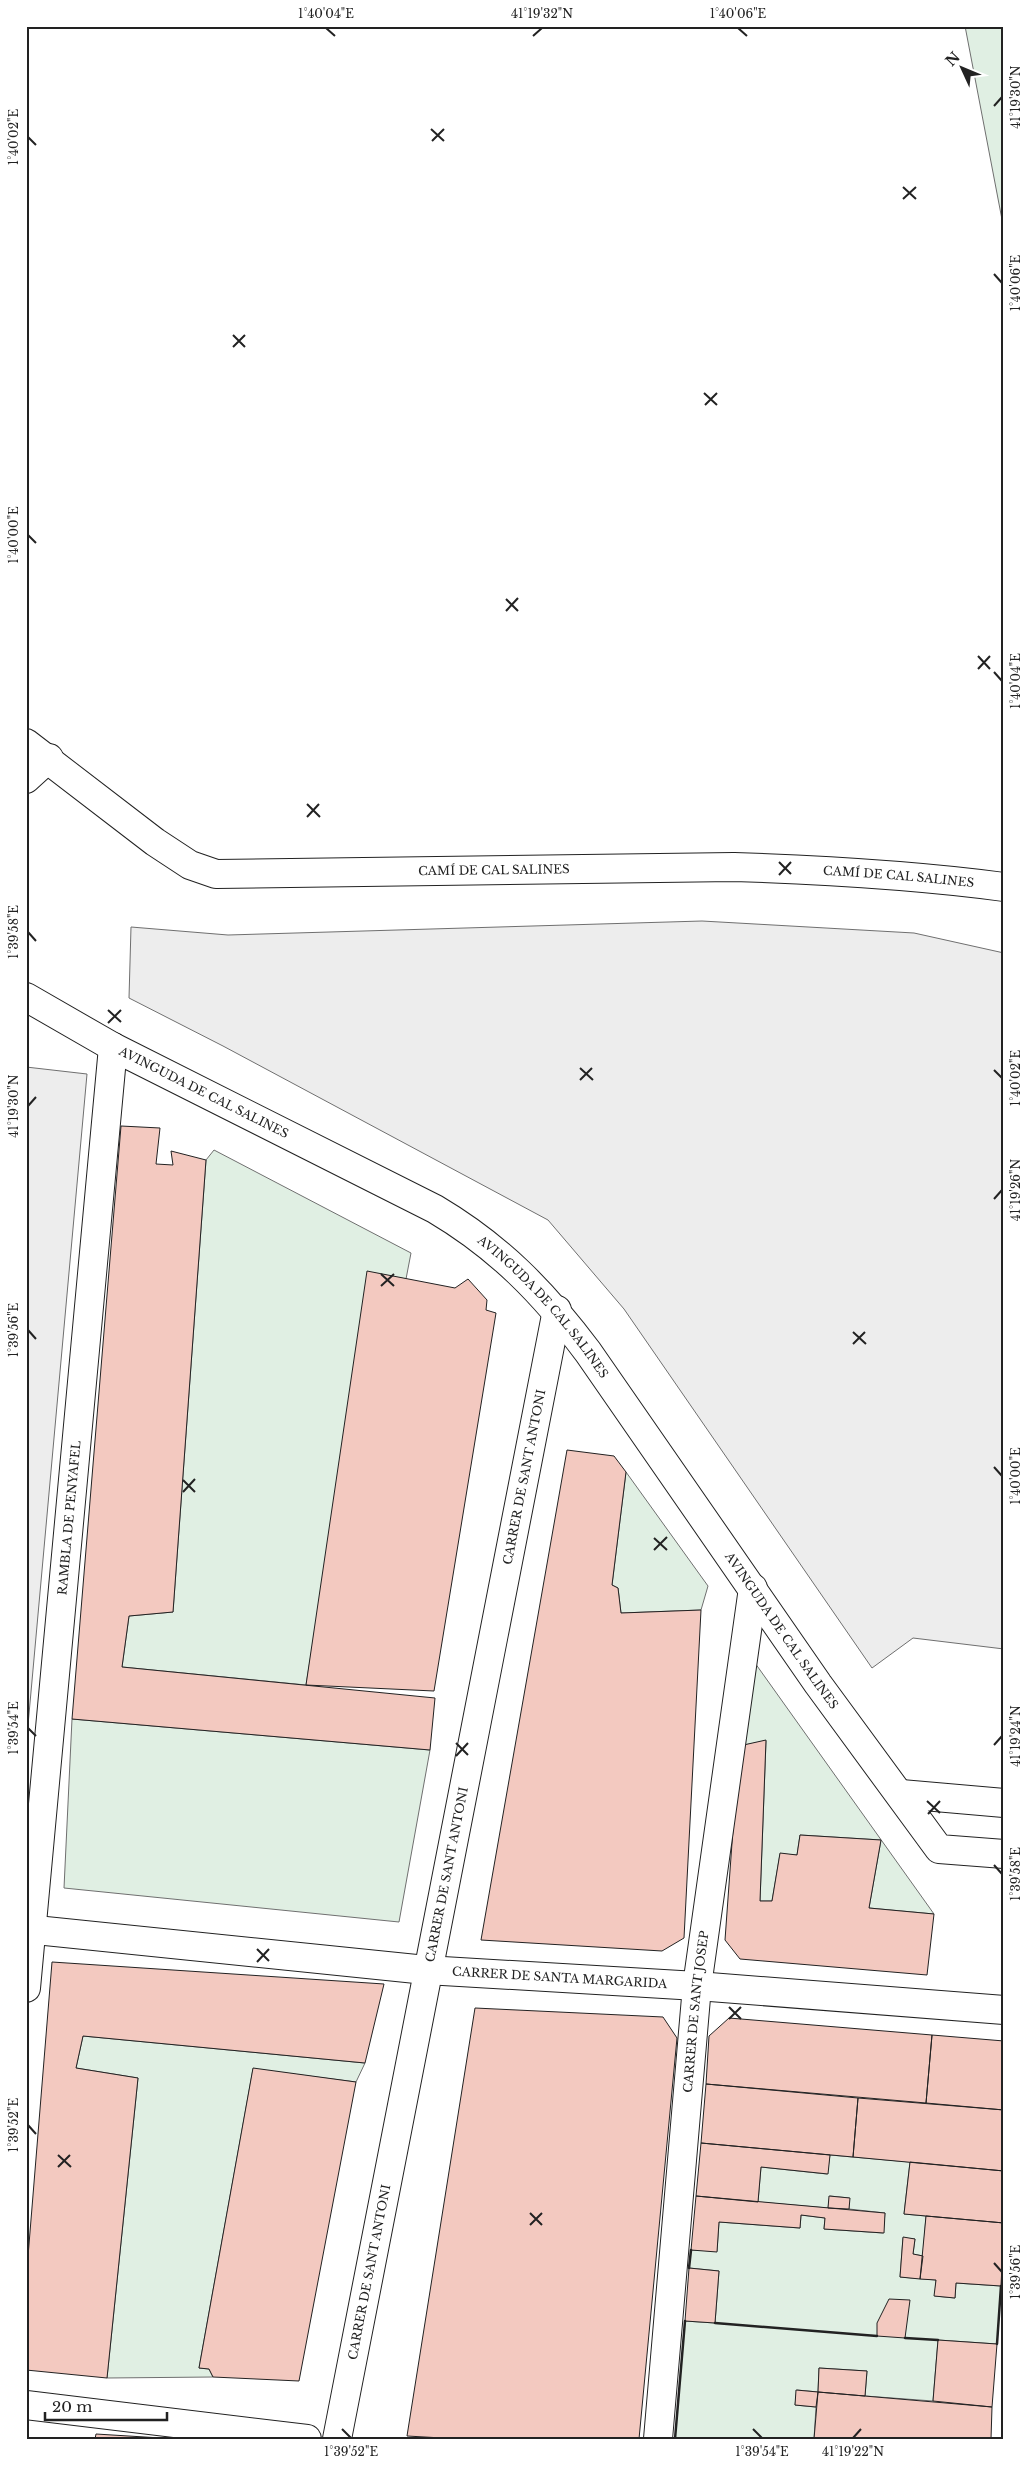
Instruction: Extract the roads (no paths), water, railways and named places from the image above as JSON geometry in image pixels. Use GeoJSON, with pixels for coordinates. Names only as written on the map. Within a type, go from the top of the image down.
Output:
{"type":"FeatureCollection","features":[{"type":"Feature","properties":{"kind":"street","name":"CAMÍ DE CAL SALINES"},"geometry":{"type":"LineString","coordinates":[[26,743],[49,758],[155,842],[190,865],[216,874],[734,867],[820,870],[924,877],[1004,887]]}},
{"type":"Feature","properties":{"kind":"street"},"geometry":{"type":"LineString","coordinates":[[26,780],[49,758]]}},
{"type":"Feature","properties":{"kind":"street","name":"AVINGUDA DE CAL SALINES"},"geometry":{"type":"LineString","coordinates":[[26,998],[114,1047],[435,1209],[462,1225],[522,1273],[557,1310],[753,1588],[818,1684],[901,1794],[939,1849],[1004,1854]]}},
{"type":"Feature","properties":{"kind":"street","name":"RAMBLA DE PENYAFEL"},"geometry":{"type":"LineString","coordinates":[[26,1988],[29,1930],[114,1047]]}},
{"type":"Feature","properties":{"kind":"street","name":"CARRER DE SANT ANTONI"},"geometry":{"type":"LineString","coordinates":[[337,2439],[426,1970],[557,1310]]}},
{"type":"Feature","properties":{"kind":"street","name":"CARRER DE SANT JOSEP"},"geometry":{"type":"LineString","coordinates":[[658,2439],[697,1986],[753,1588]]}},
{"type":"Feature","properties":{"kind":"street"},"geometry":{"type":"LineString","coordinates":[[901,1794],[1004,1803]]}},
{"type":"Feature","properties":{"kind":"street","name":"CARRER DE SANTA MARGARIDA"},"geometry":{"type":"LineString","coordinates":[[29,1930],[426,1970],[697,1986],[1004,2010]]}},
{"type":"Feature","properties":{"kind":"street"},"geometry":{"type":"LineString","coordinates":[[26,2405],[306,2439]]}}]}
